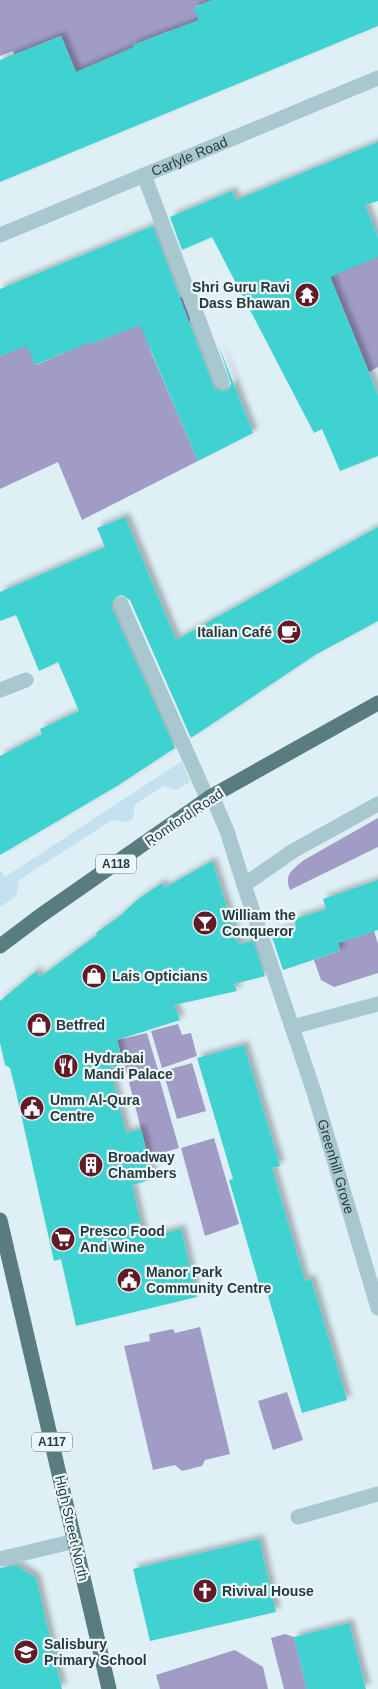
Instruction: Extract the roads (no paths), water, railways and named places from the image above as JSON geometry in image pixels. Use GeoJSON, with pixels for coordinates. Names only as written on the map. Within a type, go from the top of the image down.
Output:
{"type":"FeatureCollection","features":[{"type":"Feature","properties":{"kind":"main road","name":"Romford Road"},"geometry":{"type":"LineString","coordinates":[[0,946],[210,798],[378,703]]}},
{"type":"Feature","properties":{"kind":"main road","name":"High Street North"},"geometry":{"type":"LineString","coordinates":[[0,1220],[109,1689]]}},
{"type":"Feature","properties":{"kind":"street","name":"Carlyle Road"},"geometry":{"type":"LineString","coordinates":[[0,235],[378,78]]}},
{"type":"Feature","properties":{"kind":"street"},"geometry":{"type":"LineString","coordinates":[[144,175],[222,382]]}},
{"type":"Feature","properties":{"kind":"street","name":"Greenhill Grove"},"geometry":{"type":"LineString","coordinates":[[121,604],[210,798],[228,831],[244,885],[317,1102],[378,1308]]}},
{"type":"Feature","properties":{"kind":"street"},"geometry":{"type":"LineString","coordinates":[[0,690],[26,680]]}},
{"type":"Feature","properties":{"kind":"street"},"geometry":{"type":"LineString","coordinates":[[244,885],[293,851],[378,804]]}},
{"type":"Feature","properties":{"kind":"street"},"geometry":{"type":"LineString","coordinates":[[292,1027],[378,1004]]}},
{"type":"Feature","properties":{"kind":"street"},"geometry":{"type":"LineString","coordinates":[[298,1516],[378,1494]]}},
{"type":"Feature","properties":{"kind":"street"},"geometry":{"type":"LineString","coordinates":[[0,1560],[75,1541]]}},
{"type":"Feature","properties":{"kind":"place","name":"Shri Guru Ravi Dass Bhawan"},"geometry":{"type":"Point","coordinates":[307,295]}},
{"type":"Feature","properties":{"kind":"place","name":"Italian Café"},"geometry":{"type":"Point","coordinates":[289,632]}},
{"type":"Feature","properties":{"kind":"place","name":"William the Conqueror"},"geometry":{"type":"Point","coordinates":[205,923]}},
{"type":"Feature","properties":{"kind":"place","name":"Lais Opticians"},"geometry":{"type":"Point","coordinates":[94,976]}},
{"type":"Feature","properties":{"kind":"place","name":"Betfred"},"geometry":{"type":"Point","coordinates":[39,1025]}},
{"type":"Feature","properties":{"kind":"place","name":"Hydrabai Mandi Palace"},"geometry":{"type":"Point","coordinates":[66,1066]}},
{"type":"Feature","properties":{"kind":"place","name":"Umm Al-Qura Centre"},"geometry":{"type":"Point","coordinates":[32,1108]}},
{"type":"Feature","properties":{"kind":"place","name":"Broadway Chambers"},"geometry":{"type":"Point","coordinates":[91,1165]}},
{"type":"Feature","properties":{"kind":"place","name":"Presco Food And Wine"},"geometry":{"type":"Point","coordinates":[63,1239]}},
{"type":"Feature","properties":{"kind":"place","name":"Manor Park Community Centre"},"geometry":{"type":"Point","coordinates":[129,1280]}},
{"type":"Feature","properties":{"kind":"place","name":"Rivival House"},"geometry":{"type":"Point","coordinates":[205,1591]}},
{"type":"Feature","properties":{"kind":"place","name":"Salisbury Primary School"},"geometry":{"type":"Point","coordinates":[26,1652]}}]}
